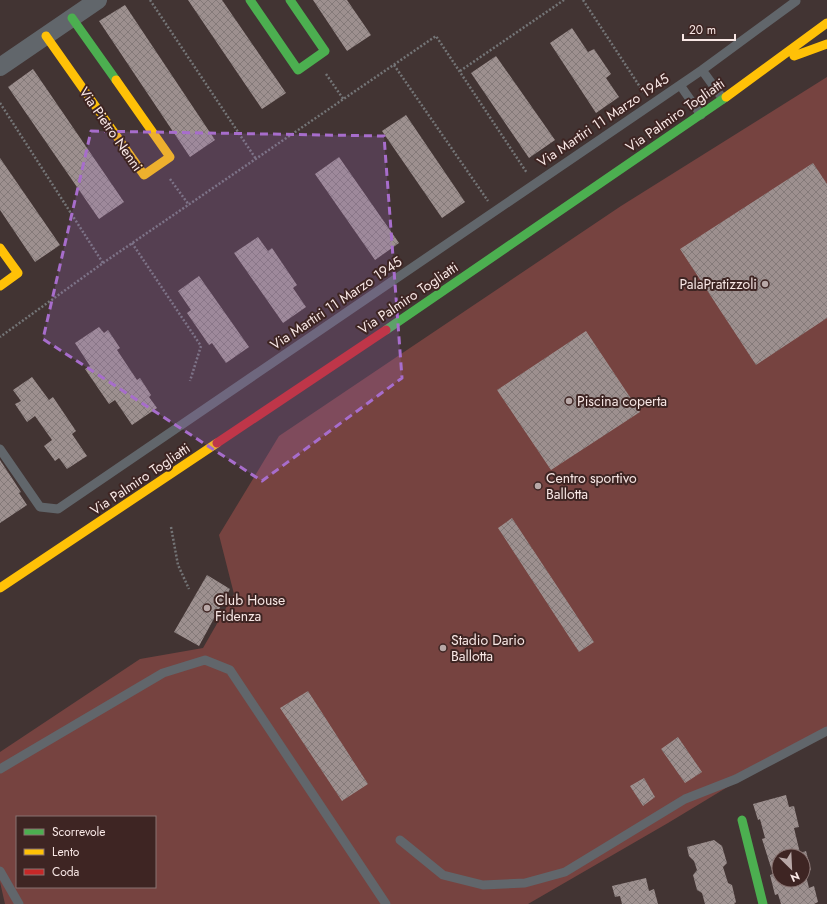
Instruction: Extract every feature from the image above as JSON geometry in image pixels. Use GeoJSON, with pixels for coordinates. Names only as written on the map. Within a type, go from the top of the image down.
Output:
{"type":"FeatureCollection","features":[{"type":"Feature","properties":{"kind":"street"},"geometry":{"type":"LineString","coordinates":[[0,67],[98,0]]}},
{"type":"Feature","properties":{"kind":"street"},"geometry":{"type":"LineString","coordinates":[[250,0],[298,70],[325,51],[290,0]]}},
{"type":"Feature","properties":{"kind":"street","name":"Via Pietro Nenni"},"geometry":{"type":"LineString","coordinates":[[46,36],[144,175],[170,156],[72,18]]}},
{"type":"Feature","properties":{"kind":"street","name":"Via Palmiro Togliatti"},"geometry":{"type":"LineString","coordinates":[[0,588],[292,394],[701,115],[827,23]]}},
{"type":"Feature","properties":{"kind":"street"},"geometry":{"type":"LineString","coordinates":[[765,68],[827,44]]}},
{"type":"Feature","properties":{"kind":"street"},"geometry":{"type":"LineString","coordinates":[[0,248],[18,273],[0,286]]}},
{"type":"Feature","properties":{"kind":"street"},"geometry":{"type":"LineString","coordinates":[[742,820],[763,904]]}},
{"type":"Feature","properties":{"kind":"lane","name":"Via Martiri 11 Marzo 1945"},"geometry":{"type":"LineString","coordinates":[[0,449],[40,507],[58,509],[702,70],[796,1]]}},
{"type":"Feature","properties":{"kind":"lane"},"geometry":{"type":"LineString","coordinates":[[702,70],[723,99]]}},
{"type":"Feature","properties":{"kind":"lane"},"geometry":{"type":"LineString","coordinates":[[680,84],[701,115]]}},
{"type":"Feature","properties":{"kind":"lane"},"geometry":{"type":"LineString","coordinates":[[0,769],[162,673],[205,660],[230,670],[386,904]]}},
{"type":"Feature","properties":{"kind":"lane"},"geometry":{"type":"LineString","coordinates":[[400,840],[443,875],[482,884],[525,883],[565,872],[686,799],[736,779],[827,731]]}},
{"type":"Feature","properties":{"kind":"lane"},"geometry":{"type":"LineString","coordinates":[[0,871],[19,904]]}},
{"type":"Feature","properties":{"kind":"path"},"geometry":{"type":"LineString","coordinates":[[150,0],[256,159]]}},
{"type":"Feature","properties":{"kind":"path"},"geometry":{"type":"LineString","coordinates":[[460,71],[564,0]]}},
{"type":"Feature","properties":{"kind":"path"},"geometry":{"type":"LineString","coordinates":[[583,0],[651,104]]}},
{"type":"Feature","properties":{"kind":"path"},"geometry":{"type":"LineString","coordinates":[[0,337],[103,263],[436,36],[534,184]]}},
{"type":"Feature","properties":{"kind":"path"},"geometry":{"type":"LineString","coordinates":[[315,58],[344,100]]}},
{"type":"Feature","properties":{"kind":"path"},"geometry":{"type":"LineString","coordinates":[[394,65],[495,211]]}},
{"type":"Feature","properties":{"kind":"path"},"geometry":{"type":"LineString","coordinates":[[0,103],[103,263]]}},
{"type":"Feature","properties":{"kind":"path"},"geometry":{"type":"LineString","coordinates":[[159,164],[189,205]]}},
{"type":"Feature","properties":{"kind":"path"},"geometry":{"type":"LineString","coordinates":[[132,243],[201,346],[190,381]]}},
{"type":"Feature","properties":{"kind":"path"},"geometry":{"type":"LineString","coordinates":[[171,527],[178,565],[189,589]]}},
{"type":"Feature","properties":{"kind":"highlighted area"},"geometry":{"type":"Polygon","coordinates":[[[91,131],[384,136],[402,378],[262,481],[43,339],[91,131]]]}},
{"type":"Feature","properties":{"kind":"shaded area","name":"Centro sportivo Ballotta"},"geometry":{"type":"Polygon","coordinates":[[[827,77],[827,727],[668,823],[528,904],[5,904],[0,882],[0,752],[140,659],[203,648],[234,594],[219,535],[279,436],[621,206],[827,77]]]}},
{"type":"Feature","properties":{"kind":"building"},"geometry":{"type":"Polygon","coordinates":[[[188,0],[222,0],[286,93],[262,109],[188,0]]]}},
{"type":"Feature","properties":{"kind":"building"},"geometry":{"type":"Polygon","coordinates":[[[313,0],[347,0],[371,35],[347,51],[313,0]]]}},
{"type":"Feature","properties":{"kind":"building"},"geometry":{"type":"Polygon","coordinates":[[[125,5],[215,140],[190,157],[99,21],[125,5]]]}},
{"type":"Feature","properties":{"kind":"building"},"geometry":{"type":"Polygon","coordinates":[[[572,28],[588,52],[594,49],[611,74],[606,78],[619,97],[596,113],[550,43],[572,28]]]}},
{"type":"Feature","properties":{"kind":"building"},"geometry":{"type":"Polygon","coordinates":[[[496,56],[555,140],[529,158],[471,73],[496,56]]]}},
{"type":"Feature","properties":{"kind":"building"},"geometry":{"type":"Polygon","coordinates":[[[33,69],[124,202],[99,219],[8,87],[33,69]]]}},
{"type":"Feature","properties":{"kind":"building"},"geometry":{"type":"Polygon","coordinates":[[[406,115],[465,202],[442,218],[382,131],[406,115]]]}},
{"type":"Feature","properties":{"kind":"building"},"geometry":{"type":"Polygon","coordinates":[[[339,157],[399,243],[375,260],[315,174],[339,157]]]}},
{"type":"Feature","properties":{"kind":"building"},"geometry":{"type":"Polygon","coordinates":[[[0,158],[60,245],[35,262],[0,210],[0,158]]]}},
{"type":"Feature","properties":{"kind":"building","name":"PalaPratizzoli"},"geometry":{"type":"Polygon","coordinates":[[[813,163],[827,184],[827,318],[756,365],[680,249],[813,163]]]}},
{"type":"Feature","properties":{"kind":"building"},"geometry":{"type":"Polygon","coordinates":[[[258,237],[268,251],[272,248],[297,285],[293,288],[306,307],[283,323],[234,253],[258,237]]]}},
{"type":"Feature","properties":{"kind":"building"},"geometry":{"type":"Polygon","coordinates":[[[199,276],[249,347],[226,363],[212,343],[209,345],[187,313],[191,310],[178,291],[199,276]]]}},
{"type":"Feature","properties":{"kind":"building"},"geometry":{"type":"Polygon","coordinates":[[[99,327],[104,333],[108,330],[120,348],[117,350],[137,380],[140,378],[151,395],[149,397],[157,408],[132,425],[115,400],[109,404],[85,369],[90,366],[75,343],[99,327]]]}},
{"type":"Feature","properties":{"kind":"building","name":"Piscina coperta"},"geometry":{"type":"Polygon","coordinates":[[[586,331],[640,412],[551,470],[497,390],[586,331]]]}},
{"type":"Feature","properties":{"kind":"building"},"geometry":{"type":"Polygon","coordinates":[[[32,377],[49,400],[53,397],[76,431],[72,434],[87,456],[67,469],[59,458],[55,461],[44,446],[52,440],[35,416],[27,422],[15,404],[21,401],[13,390],[32,377]]]}},
{"type":"Feature","properties":{"kind":"building"},"geometry":{"type":"Polygon","coordinates":[[[0,460],[21,492],[19,493],[27,505],[0,523],[0,460]]]}},
{"type":"Feature","properties":{"kind":"building"},"geometry":{"type":"Polygon","coordinates":[[[512,518],[594,642],[579,652],[498,528],[512,518]]]}},
{"type":"Feature","properties":{"kind":"building"},"geometry":{"type":"Polygon","coordinates":[[[207,575],[230,589],[199,646],[174,632],[207,575]]]}},
{"type":"Feature","properties":{"kind":"building"},"geometry":{"type":"Polygon","coordinates":[[[308,691],[368,784],[342,801],[280,708],[308,691]]]}},
{"type":"Feature","properties":{"kind":"building"},"geometry":{"type":"Polygon","coordinates":[[[678,737],[702,772],[685,783],[661,749],[678,737]]]}},
{"type":"Feature","properties":{"kind":"building"},"geometry":{"type":"Polygon","coordinates":[[[644,778],[655,797],[643,806],[630,786],[644,778]]]}},
{"type":"Feature","properties":{"kind":"building"},"geometry":{"type":"Polygon","coordinates":[[[786,795],[789,807],[794,806],[799,827],[794,828],[799,848],[771,848],[771,868],[762,839],[765,838],[760,819],[758,820],[753,804],[786,795]]]}},
{"type":"Feature","properties":{"kind":"building"},"geometry":{"type":"Polygon","coordinates":[[[714,840],[722,846],[727,863],[723,867],[728,883],[732,885],[736,902],[734,904],[705,904],[702,893],[697,890],[693,875],[697,870],[694,861],[689,856],[687,847],[714,840]]]}},
{"type":"Feature","properties":{"kind":"building"},"geometry":{"type":"Polygon","coordinates":[[[646,878],[649,891],[654,889],[658,904],[622,904],[620,896],[615,897],[612,886],[646,878]]]}},
{"type":"Feature","properties":{"kind":"building"},"geometry":{"type":"Polygon","coordinates":[[[814,886],[818,902],[814,904],[781,904],[778,894],[775,895],[773,888],[811,888],[814,886]]]}},
{"type":"Feature","properties":{"kind":"traffic: fast"},"geometry":{"type":"LineString","coordinates":[[250,0],[298,70],[325,51],[290,0]]}},
{"type":"Feature","properties":{"kind":"traffic: fast"},"geometry":{"type":"LineString","coordinates":[[72,18],[116,80]]}},
{"type":"Feature","properties":{"kind":"traffic: fast"},"geometry":{"type":"LineString","coordinates":[[386,330],[726,97]]}},
{"type":"Feature","properties":{"kind":"traffic: fast"},"geometry":{"type":"LineString","coordinates":[[742,820],[763,904]]}},
{"type":"Feature","properties":{"kind":"traffic: slow"},"geometry":{"type":"LineString","coordinates":[[726,97],[827,23]]}},
{"type":"Feature","properties":{"kind":"traffic: slow"},"geometry":{"type":"LineString","coordinates":[[46,36],[144,175],[170,157],[116,80]]}},
{"type":"Feature","properties":{"kind":"traffic: slow"},"geometry":{"type":"LineString","coordinates":[[794,56],[827,44]]}},
{"type":"Feature","properties":{"kind":"traffic: slow"},"geometry":{"type":"LineString","coordinates":[[0,248],[18,273],[0,286]]}},
{"type":"Feature","properties":{"kind":"traffic: slow"},"geometry":{"type":"LineString","coordinates":[[0,588],[217,443]]}},
{"type":"Feature","properties":{"kind":"traffic: jam"},"geometry":{"type":"LineString","coordinates":[[217,443],[386,330]]}},
{"type":"Feature","properties":{"kind":"place","name":"PalaPratizzoli"},"geometry":{"type":"Point","coordinates":[765,284]}},
{"type":"Feature","properties":{"kind":"place","name":"Piscina coperta"},"geometry":{"type":"Point","coordinates":[569,401]}},
{"type":"Feature","properties":{"kind":"place","name":"Centro sportivo Ballotta"},"geometry":{"type":"Point","coordinates":[538,486]}},
{"type":"Feature","properties":{"kind":"place","name":"Club House Fidenza"},"geometry":{"type":"Point","coordinates":[207,608]}},
{"type":"Feature","properties":{"kind":"place","name":"Stadio Dario Ballotta"},"geometry":{"type":"Point","coordinates":[443,648]}}]}
